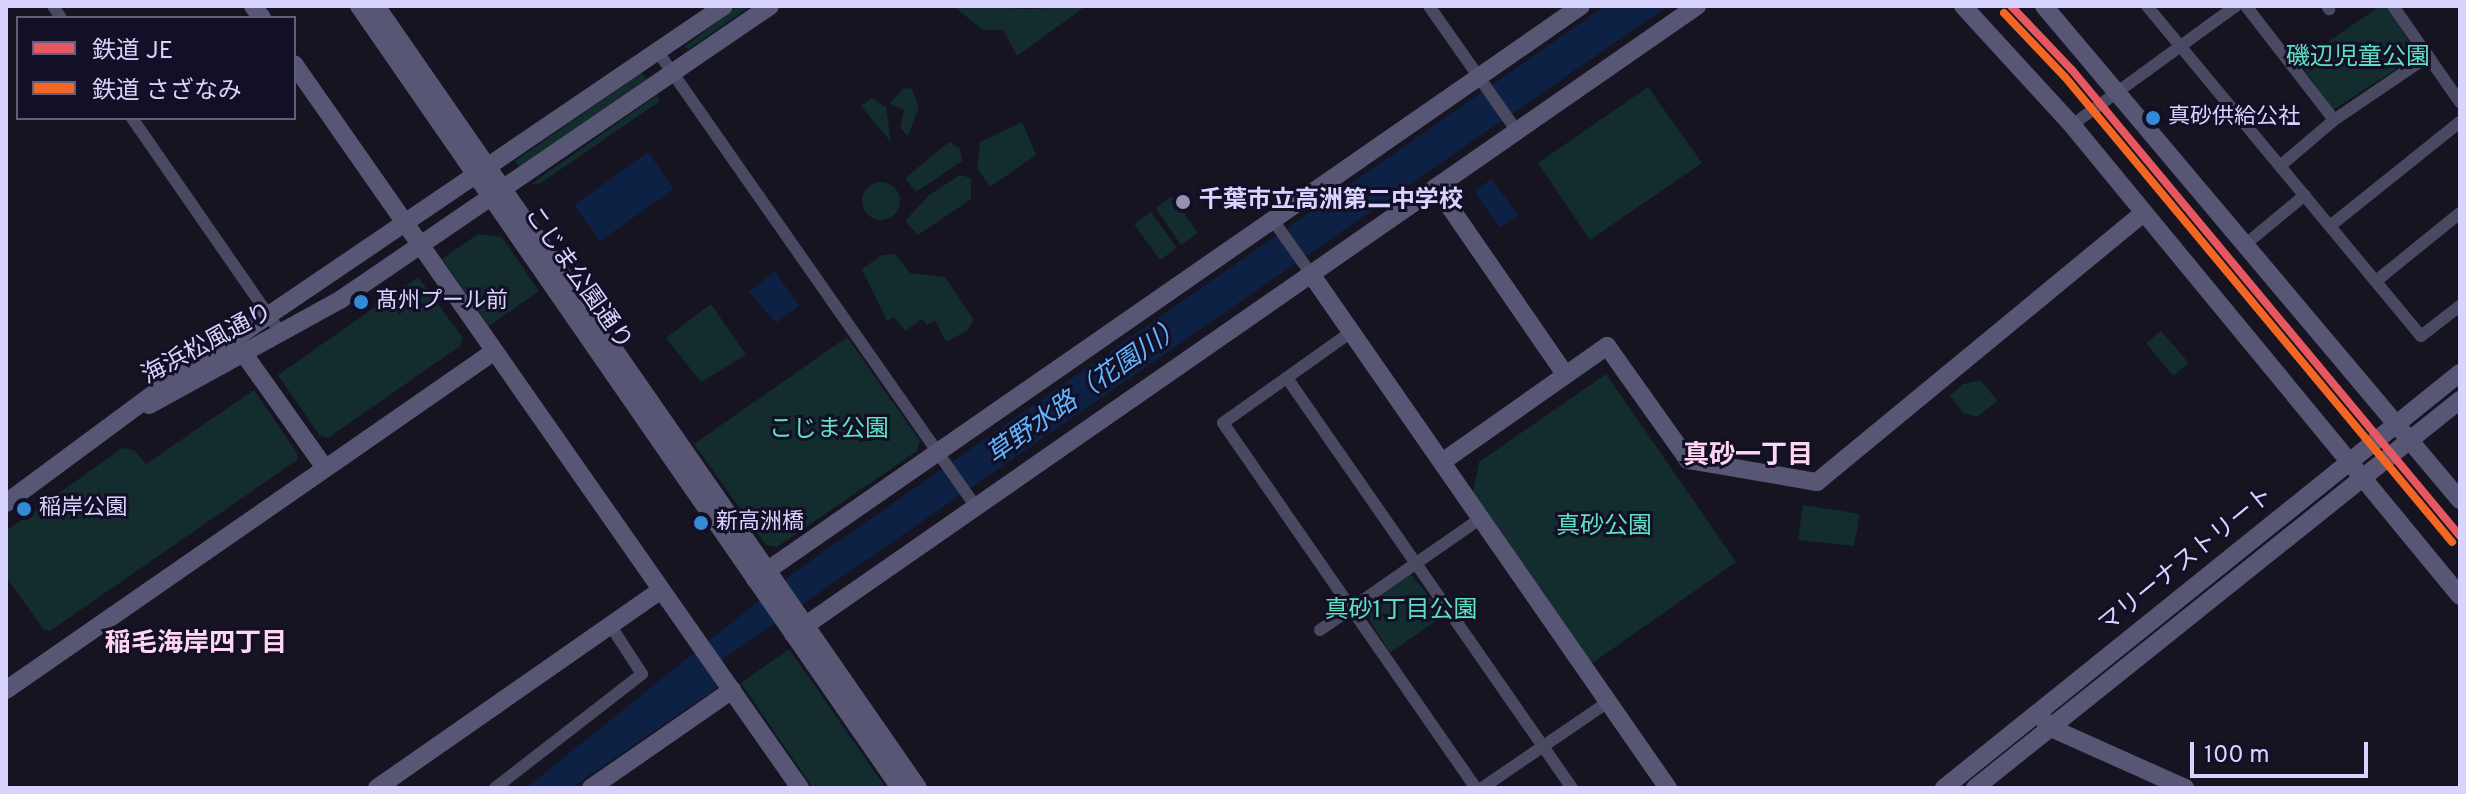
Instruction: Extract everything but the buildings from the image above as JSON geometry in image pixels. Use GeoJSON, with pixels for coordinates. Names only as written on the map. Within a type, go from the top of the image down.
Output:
{"type":"FeatureCollection","features":[{"type":"Feature","properties":{"kind":"street","name":"こじま公園通り"},"geometry":{"type":"LineString","coordinates":[[359,6],[498,195],[799,630]]}},
{"type":"Feature","properties":{"kind":"street","name":"こじま公園通り"},"geometry":{"type":"LineString","coordinates":[[376,6],[483,174]]}},
{"type":"Feature","properties":{"kind":"street","name":"海浜松風通り"},"geometry":{"type":"LineString","coordinates":[[139,408],[724,6]]}},
{"type":"Feature","properties":{"kind":"street","name":"海浜松風通り"},"geometry":{"type":"LineString","coordinates":[[139,408],[171,396],[420,248],[770,6]]}},
{"type":"Feature","properties":{"kind":"street"},"geometry":{"type":"LineString","coordinates":[[1429,6],[1517,131]]}},
{"type":"Feature","properties":{"kind":"street"},"geometry":{"type":"LineString","coordinates":[[761,575],[1581,6]]}},
{"type":"Feature","properties":{"kind":"street"},"geometry":{"type":"LineString","coordinates":[[799,630],[1697,6]]}},
{"type":"Feature","properties":{"kind":"street"},"geometry":{"type":"LineString","coordinates":[[1963,6],[2072,125],[2460,596]]}},
{"type":"Feature","properties":{"kind":"street"},"geometry":{"type":"LineString","coordinates":[[2044,6],[2118,89],[2460,500]]}},
{"type":"Feature","properties":{"kind":"street"},"geometry":{"type":"LineString","coordinates":[[2147,6],[2421,336],[2460,306]]}},
{"type":"Feature","properties":{"kind":"street"},"geometry":{"type":"LineString","coordinates":[[2072,125],[2236,6]]}},
{"type":"Feature","properties":{"kind":"street"},"geometry":{"type":"LineString","coordinates":[[2246,6],[2334,120]]}},
{"type":"Feature","properties":{"kind":"street"},"geometry":{"type":"LineString","coordinates":[[2393,6],[2460,102]]}},
{"type":"Feature","properties":{"kind":"street"},"geometry":{"type":"LineString","coordinates":[[658,52],[976,507]]}},
{"type":"Feature","properties":{"kind":"street"},"geometry":{"type":"LineString","coordinates":[[2281,165],[2334,120],[2428,56]]}},
{"type":"Feature","properties":{"kind":"street"},"geometry":{"type":"LineString","coordinates":[[296,67],[492,353],[800,788]]}},
{"type":"Feature","properties":{"kind":"street"},"geometry":{"type":"LineString","coordinates":[[133,120],[281,333]]}},
{"type":"Feature","properties":{"kind":"street"},"geometry":{"type":"LineString","coordinates":[[2330,226],[2460,122]]}},
{"type":"Feature","properties":{"kind":"street"},"geometry":{"type":"LineString","coordinates":[[1436,187],[1565,374]]}},
{"type":"Feature","properties":{"kind":"street"},"geometry":{"type":"LineString","coordinates":[[2247,243],[2305,195]]}},
{"type":"Feature","properties":{"kind":"street"},"geometry":{"type":"LineString","coordinates":[[1442,462],[1607,346],[1688,460],[1817,482],[2143,213]]}},
{"type":"Feature","properties":{"kind":"street"},"geometry":{"type":"LineString","coordinates":[[2376,281],[2460,213]]}},
{"type":"Feature","properties":{"kind":"street"},"geometry":{"type":"LineString","coordinates":[[1273,220],[1668,788]]}},
{"type":"Feature","properties":{"kind":"street"},"geometry":{"type":"LineString","coordinates":[[1351,332],[1223,423],[1351,608],[1479,788],[1608,702]]}},
{"type":"Feature","properties":{"kind":"street"},"geometry":{"type":"LineString","coordinates":[[6,690],[492,353]]}},
{"type":"Feature","properties":{"kind":"street"},"geometry":{"type":"LineString","coordinates":[[244,354],[325,468]]}},
{"type":"Feature","properties":{"kind":"street","name":"マリーナストリート"},"geometry":{"type":"LineString","coordinates":[[1944,788],[2460,373]]}},
{"type":"Feature","properties":{"kind":"street"},"geometry":{"type":"LineString","coordinates":[[1287,378],[1572,788]]}},
{"type":"Feature","properties":{"kind":"street","name":"マリーナストリート"},"geometry":{"type":"LineString","coordinates":[[1975,788],[2460,400]]}},
{"type":"Feature","properties":{"kind":"street"},"geometry":{"type":"LineString","coordinates":[[6,503],[139,408]]}},
{"type":"Feature","properties":{"kind":"street"},"geometry":{"type":"LineString","coordinates":[[1320,630],[1481,518]]}},
{"type":"Feature","properties":{"kind":"street"},"geometry":{"type":"LineString","coordinates":[[386,786],[661,590]]}},
{"type":"Feature","properties":{"kind":"street"},"geometry":{"type":"LineString","coordinates":[[495,788],[642,674],[610,625]]}},
{"type":"Feature","properties":{"kind":"street"},"geometry":{"type":"LineString","coordinates":[[799,630],[900,788]]}},
{"type":"Feature","properties":{"kind":"street"},"geometry":{"type":"LineString","coordinates":[[799,630],[918,788]]}},
{"type":"Feature","properties":{"kind":"street"},"geometry":{"type":"LineString","coordinates":[[591,788],[729,687]]}},
{"type":"Feature","properties":{"kind":"street"},"geometry":{"type":"LineString","coordinates":[[2037,712],[2051,728],[2185,788]]}},
{"type":"Feature","properties":{"kind":"green space"},"geometry":{"type":"Polygon","coordinates":[[[738,6],[751,6],[689,49],[684,47],[738,6]]]}},
{"type":"Feature","properties":{"kind":"green space"},"geometry":{"type":"Polygon","coordinates":[[[953,6],[1030,9],[1086,6],[1017,56],[1003,30],[983,30],[953,6]]]}},
{"type":"Feature","properties":{"kind":"green space","name":"磯辺児童公園"},"geometry":{"type":"Polygon","coordinates":[[[2380,6],[2386,6],[2418,55],[2333,110],[2299,62],[2380,6]]]}},
{"type":"Feature","properties":{"kind":"green space"},"geometry":{"type":"Polygon","coordinates":[[[641,73],[647,79],[519,167],[515,161],[641,73]]]}},
{"type":"Feature","properties":{"kind":"green space"},"geometry":{"type":"Polygon","coordinates":[[[1648,87],[1702,163],[1590,240],[1538,163],[1648,87]]]}},
{"type":"Feature","properties":{"kind":"green space"},"geometry":{"type":"Polygon","coordinates":[[[904,88],[912,89],[919,107],[908,136],[900,128],[904,110],[890,103],[904,88]]]}},
{"type":"Feature","properties":{"kind":"green space"},"geometry":{"type":"Polygon","coordinates":[[[657,95],[660,101],[538,185],[531,184],[657,95]]]}},
{"type":"Feature","properties":{"kind":"green space"},"geometry":{"type":"Polygon","coordinates":[[[872,98],[886,107],[891,142],[861,106],[872,98]]]}},
{"type":"Feature","properties":{"kind":"green space"},"geometry":{"type":"Polygon","coordinates":[[[1022,122],[1036,155],[990,187],[977,168],[980,142],[1022,122]]]}},
{"type":"Feature","properties":{"kind":"green space"},"geometry":{"type":"Polygon","coordinates":[[[949,142],[960,148],[962,161],[916,192],[905,178],[949,142]]]}},
{"type":"Feature","properties":{"kind":"green space"},"geometry":{"type":"Polygon","coordinates":[[[960,175],[971,178],[971,199],[918,235],[905,221],[929,195],[960,175]]]}},
{"type":"Feature","properties":{"kind":"green space"},"geometry":{"type":"Polygon","coordinates":[[[881,182],[894,188],[900,201],[894,214],[881,220],[868,214],[862,201],[868,188],[881,182]]]}},
{"type":"Feature","properties":{"kind":"green space"},"geometry":{"type":"Polygon","coordinates":[[[1172,196],[1198,233],[1181,245],[1156,208],[1172,196]]]}},
{"type":"Feature","properties":{"kind":"green space"},"geometry":{"type":"Polygon","coordinates":[[[1151,212],[1177,248],[1160,260],[1134,224],[1151,212]]]}},
{"type":"Feature","properties":{"kind":"green space"},"geometry":{"type":"Polygon","coordinates":[[[478,234],[502,237],[539,291],[489,326],[442,259],[478,234]]]}},
{"type":"Feature","properties":{"kind":"green space"},"geometry":{"type":"Polygon","coordinates":[[[895,254],[910,273],[945,277],[974,320],[967,331],[946,342],[935,320],[927,325],[922,319],[905,331],[894,317],[887,321],[862,269],[882,255],[895,254]]]}},
{"type":"Feature","properties":{"kind":"green space"},"geometry":{"type":"Polygon","coordinates":[[[418,277],[463,338],[460,346],[328,438],[320,436],[278,375],[418,277]]]}},
{"type":"Feature","properties":{"kind":"green space"},"geometry":{"type":"Polygon","coordinates":[[[711,304],[746,355],[701,382],[666,338],[711,304]]]}},
{"type":"Feature","properties":{"kind":"green space"},"geometry":{"type":"Polygon","coordinates":[[[2161,331],[2189,363],[2173,376],[2146,343],[2161,331]]]}},
{"type":"Feature","properties":{"kind":"green space","name":"こじま公園"},"geometry":{"type":"Polygon","coordinates":[[[847,337],[920,441],[917,451],[777,547],[766,545],[694,444],[847,337]]]}},
{"type":"Feature","properties":{"kind":"green space","name":"真砂公園"},"geometry":{"type":"Polygon","coordinates":[[[1606,374],[1736,562],[1591,664],[1473,493],[1479,462],[1606,374]]]}},
{"type":"Feature","properties":{"kind":"green space"},"geometry":{"type":"Polygon","coordinates":[[[1980,380],[1998,401],[1977,417],[1963,413],[1950,396],[1963,384],[1980,380]]]}},
{"type":"Feature","properties":{"kind":"green space","name":"稲岸公園"},"geometry":{"type":"Polygon","coordinates":[[[254,390],[297,453],[297,460],[50,631],[44,630],[6,577],[6,531],[122,448],[134,450],[146,464],[254,390]]]}},
{"type":"Feature","properties":{"kind":"green space"},"geometry":{"type":"Polygon","coordinates":[[[1803,505],[1860,514],[1854,546],[1798,540],[1803,505]]]}},
{"type":"Feature","properties":{"kind":"green space","name":"真砂1丁目公園"},"geometry":{"type":"Polygon","coordinates":[[[1410,573],[1444,615],[1390,653],[1362,607],[1410,573]]]}},
{"type":"Feature","properties":{"kind":"green space"},"geometry":{"type":"Polygon","coordinates":[[[789,649],[886,788],[813,788],[741,683],[789,649]]]}},
{"type":"Feature","properties":{"kind":"water","name":"草野水路（花園川）"},"geometry":{"type":"Polygon","coordinates":[[[1605,6],[1668,6],[723,659],[717,688],[571,788],[526,788],[796,571],[1605,6]]]}},
{"type":"Feature","properties":{"kind":"water"},"geometry":{"type":"Polygon","coordinates":[[[648,152],[674,189],[600,241],[574,205],[648,152]]]}},
{"type":"Feature","properties":{"kind":"water"},"geometry":{"type":"Polygon","coordinates":[[[1492,179],[1518,215],[1500,228],[1474,191],[1492,179]]]}},
{"type":"Feature","properties":{"kind":"water"},"geometry":{"type":"Polygon","coordinates":[[[775,271],[799,306],[776,323],[749,292],[775,271]]]}},
{"type":"Feature","properties":{"kind":"rail line","name":"JE"},"geometry":{"type":"LineString","coordinates":[[2011,6],[2072,70],[2460,536]]}},
{"type":"Feature","properties":{"kind":"rail line","name":"さざなみ"},"geometry":{"type":"LineString","coordinates":[[2004,13],[2065,77],[2452,542]]}},
{"type":"Feature","properties":{"kind":"place","name":"真砂供給公社"},"geometry":{"type":"Point","coordinates":[2153,118]}},
{"type":"Feature","properties":{"kind":"place","name":"千葉市立高洲第二中学校"},"geometry":{"type":"Point","coordinates":[1183,202]}},
{"type":"Feature","properties":{"kind":"place","name":"髙州プール前"},"geometry":{"type":"Point","coordinates":[361,302]}},
{"type":"Feature","properties":{"kind":"place","name":"稲岸公園"},"geometry":{"type":"Point","coordinates":[24,509]}},
{"type":"Feature","properties":{"kind":"place","name":"新高洲橋"},"geometry":{"type":"Point","coordinates":[701,523]}},
{"type":"Feature","properties":{"kind":"district","name":"真砂一丁目"},"geometry":{"type":"Point","coordinates":[1748,457]}},
{"type":"Feature","properties":{"kind":"district","name":"稲毛海岸四丁目"},"geometry":{"type":"Point","coordinates":[196,645]}}]}
